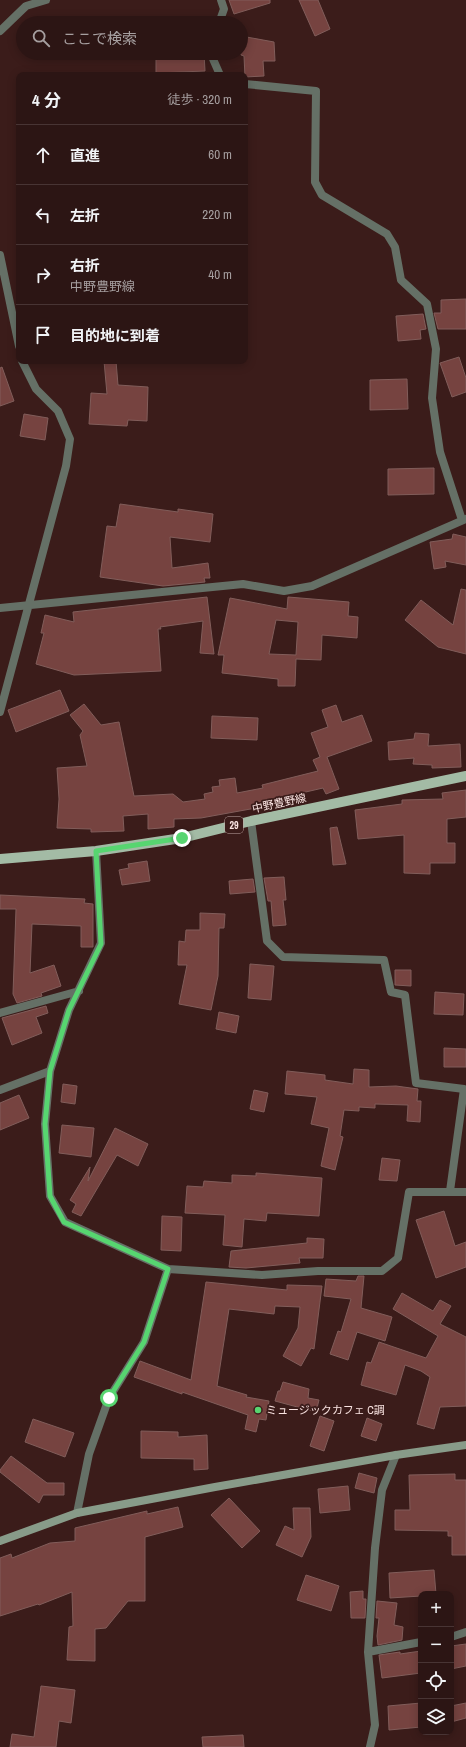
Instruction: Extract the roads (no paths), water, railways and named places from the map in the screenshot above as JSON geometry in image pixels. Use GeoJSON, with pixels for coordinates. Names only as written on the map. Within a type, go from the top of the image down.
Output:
{"type":"FeatureCollection","features":[{"type":"Feature","properties":{"kind":"main road","name":"中野豊野線"},"geometry":{"type":"LineString","coordinates":[[0,859],[96,851],[182,838],[251,821],[466,776]]}},
{"type":"Feature","properties":{"kind":"street"},"geometry":{"type":"LineString","coordinates":[[0,31],[26,6],[46,0]]}},
{"type":"Feature","properties":{"kind":"street"},"geometry":{"type":"LineString","coordinates":[[221,0],[224,9],[222,16]]}},
{"type":"Feature","properties":{"kind":"street"},"geometry":{"type":"LineString","coordinates":[[213,60],[219,72]]}},
{"type":"Feature","properties":{"kind":"street"},"geometry":{"type":"LineString","coordinates":[[0,608],[28,604],[243,584],[284,591],[312,586],[464,520],[440,452],[432,398],[436,349],[427,304],[401,280],[395,246],[387,234],[322,195],[316,182],[316,91],[248,84]]}},
{"type":"Feature","properties":{"kind":"street"},"geometry":{"type":"LineString","coordinates":[[0,255],[16,332]]}},
{"type":"Feature","properties":{"kind":"street"},"geometry":{"type":"LineString","coordinates":[[0,712],[66,466],[70,439],[58,411],[36,389],[24,364]]}},
{"type":"Feature","properties":{"kind":"street"},"geometry":{"type":"LineString","coordinates":[[251,821],[267,941],[283,957],[384,960],[391,992],[405,995],[416,1083],[464,1089],[450,1191]]}},
{"type":"Feature","properties":{"kind":"street"},"geometry":{"type":"LineString","coordinates":[[96,851],[101,944],[69,1010],[50,1071],[45,1124],[50,1196],[64,1222],[168,1269],[262,1275],[318,1271],[382,1271],[398,1258],[409,1192],[466,1192]]}},
{"type":"Feature","properties":{"kind":"street"},"geometry":{"type":"LineString","coordinates":[[0,1013],[79,991]]}},
{"type":"Feature","properties":{"kind":"street"},"geometry":{"type":"LineString","coordinates":[[0,1090],[50,1071]]}},
{"type":"Feature","properties":{"kind":"street"},"geometry":{"type":"LineString","coordinates":[[77,1513],[89,1454],[109,1398],[144,1342],[168,1269]]}},
{"type":"Feature","properties":{"kind":"street"},"geometry":{"type":"LineString","coordinates":[[0,1541],[77,1513],[396,1455],[466,1445]]}},
{"type":"Feature","properties":{"kind":"street"},"geometry":{"type":"LineString","coordinates":[[370,1747],[375,1725],[368,1652],[375,1548],[382,1490],[396,1455]]}},
{"type":"Feature","properties":{"kind":"street"},"geometry":{"type":"LineString","coordinates":[[454,1635],[466,1632]]}},
{"type":"Feature","properties":{"kind":"street"},"geometry":{"type":"LineString","coordinates":[[368,1652],[418,1643]]}},
{"type":"Feature","properties":{"kind":"place","name":"ミュージックカフェ C調"},"geometry":{"type":"Point","coordinates":[258,1410]}}]}
